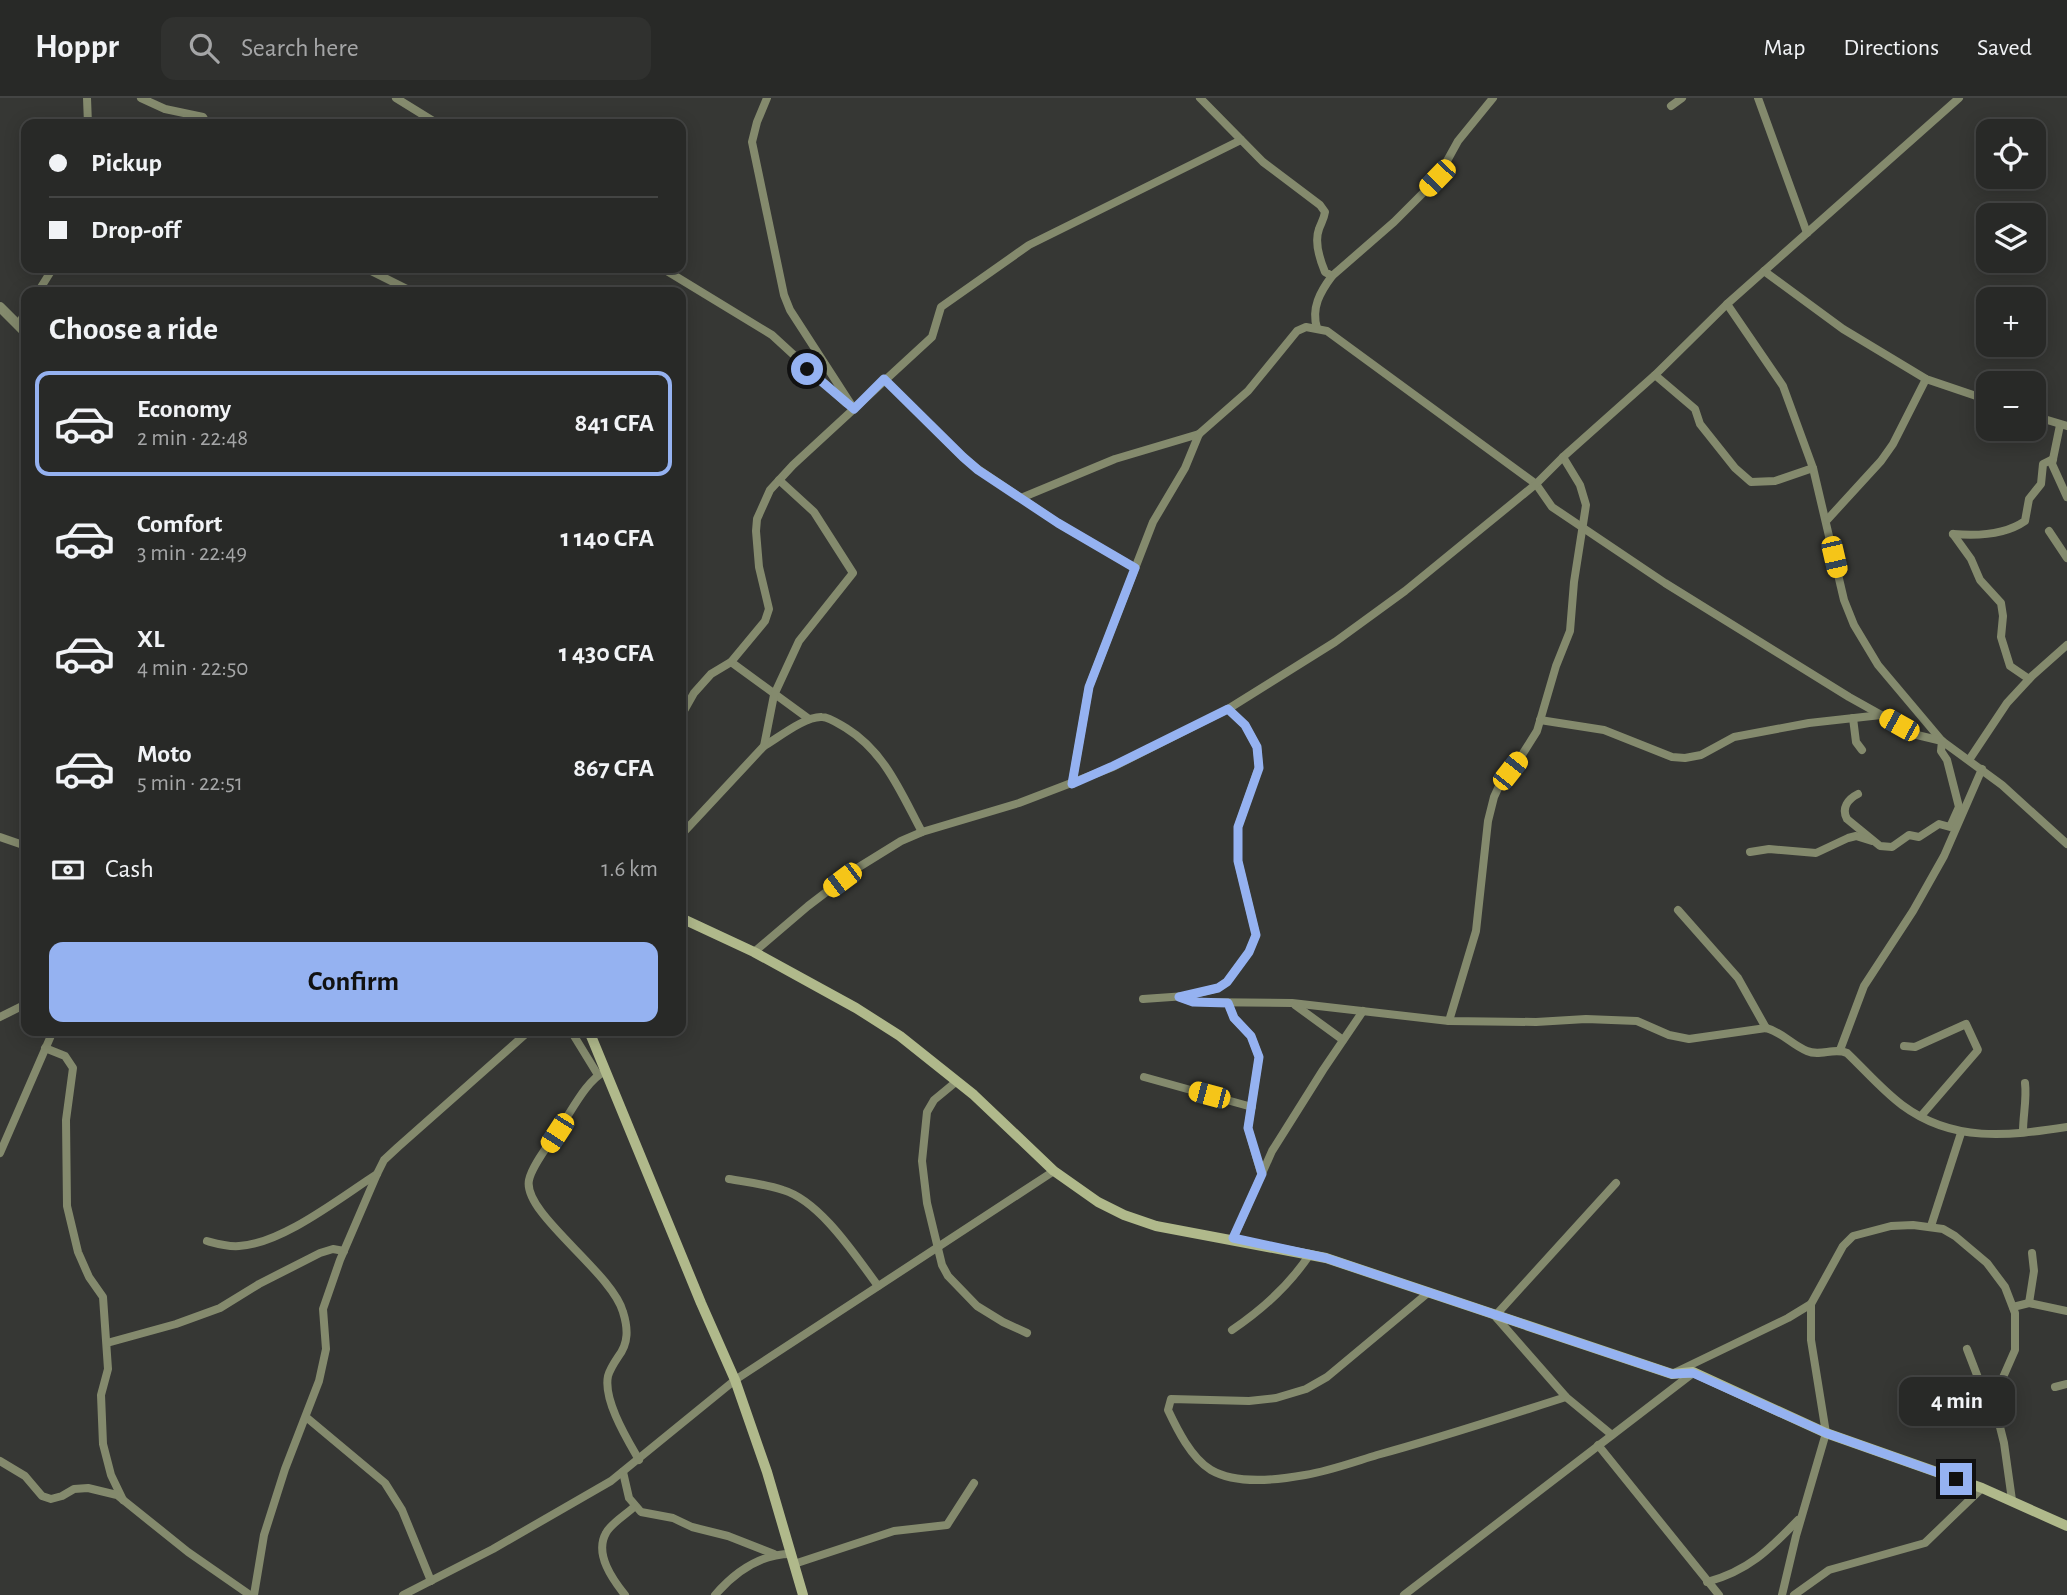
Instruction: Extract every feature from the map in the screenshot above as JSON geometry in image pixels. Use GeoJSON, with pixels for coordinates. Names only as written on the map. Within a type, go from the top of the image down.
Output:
{"type":"FeatureCollection","features":[{"type":"Feature","properties":{"kind":"main road"},"geometry":{"type":"LineString","coordinates":[[686,920],[754,952],[856,1008],[900,1036],[957,1081],[1054,1171],[1098,1202],[1124,1214],[1156,1226],[1310,1254],[1672,1374],[1693,1373],[1826,1433],[1982,1488],[2067,1526]]}},
{"type":"Feature","properties":{"kind":"main road"},"geometry":{"type":"LineString","coordinates":[[590,1036],[601,1073],[735,1380],[767,1472],[803,1595]]}},
{"type":"Feature","properties":{"kind":"street"},"geometry":{"type":"LineString","coordinates":[[87,98],[88,119]]}},
{"type":"Feature","properties":{"kind":"street"},"geometry":{"type":"LineString","coordinates":[[141,98],[204,119]]}},
{"type":"Feature","properties":{"kind":"street"},"geometry":{"type":"LineString","coordinates":[[396,98],[430,119]]}},
{"type":"Feature","properties":{"kind":"street"},"geometry":{"type":"LineString","coordinates":[[767,98],[752,142],[783,295],[854,409]]}},
{"type":"Feature","properties":{"kind":"street"},"geometry":{"type":"LineString","coordinates":[[1200,98],[1263,162],[1320,205],[1325,212],[1324,221],[1318,230],[1317,242],[1325,272],[1332,276]]}},
{"type":"Feature","properties":{"kind":"street"},"geometry":{"type":"LineString","coordinates":[[1317,328],[1314,317],[1316,305],[1332,276],[1394,222],[1437,178],[1458,141],[1493,98]]}},
{"type":"Feature","properties":{"kind":"street"},"geometry":{"type":"LineString","coordinates":[[1671,106],[1682,98]]}},
{"type":"Feature","properties":{"kind":"street"},"geometry":{"type":"LineString","coordinates":[[1758,98],[1807,233]]}},
{"type":"Feature","properties":{"kind":"street"},"geometry":{"type":"LineString","coordinates":[[754,952],[786,923],[859,867],[901,841],[922,832],[1019,803],[1113,766],[1228,709],[1335,642],[1405,591],[1536,484],[1656,375],[1727,304],[1959,98]]}},
{"type":"Feature","properties":{"kind":"street"},"geometry":{"type":"LineString","coordinates":[[686,707],[710,674],[731,662],[765,621],[769,609],[756,531],[761,509],[771,490],[884,379],[932,337],[941,307],[1029,245],[1241,140]]}},
{"type":"Feature","properties":{"kind":"street"},"geometry":{"type":"LineString","coordinates":[[1764,271],[1843,329],[1926,379],[1976,396]]}},
{"type":"Feature","properties":{"kind":"street"},"geometry":{"type":"LineString","coordinates":[[375,273],[403,287]]}},
{"type":"Feature","properties":{"kind":"street"},"geometry":{"type":"LineString","coordinates":[[670,273],[772,335],[854,409]]}},
{"type":"Feature","properties":{"kind":"street"},"geometry":{"type":"LineString","coordinates":[[1727,304],[1783,386],[1813,468],[1844,600],[1854,625],[1878,665],[1942,740],[2023,803],[2067,844]]}},
{"type":"Feature","properties":{"kind":"street"},"geometry":{"type":"LineString","coordinates":[[0,307],[21,327]]}},
{"type":"Feature","properties":{"kind":"street"},"geometry":{"type":"LineString","coordinates":[[19,324],[21,320]]}},
{"type":"Feature","properties":{"kind":"street"},"geometry":{"type":"LineString","coordinates":[[1021,498],[1115,459],[1199,434],[1248,391],[1297,331],[1306,327],[1317,328],[1326,331],[1536,484],[1552,507],[1665,583],[1849,698],[1917,735],[1942,740]]}},
{"type":"Feature","properties":{"kind":"street"},"geometry":{"type":"LineString","coordinates":[[1656,375],[1695,409],[1700,424],[1735,468],[1751,481],[1775,481],[1813,468]]}},
{"type":"Feature","properties":{"kind":"street"},"geometry":{"type":"LineString","coordinates":[[884,379],[963,457],[1058,523],[1135,568]]}},
{"type":"Feature","properties":{"kind":"street"},"geometry":{"type":"LineString","coordinates":[[1827,520],[1893,444],[1926,379]]}},
{"type":"Feature","properties":{"kind":"street"},"geometry":{"type":"LineString","coordinates":[[2046,420],[2063,426],[2053,459],[2054,471],[2067,497]]}},
{"type":"Feature","properties":{"kind":"street"},"geometry":{"type":"LineString","coordinates":[[1072,784],[1089,687],[1153,523],[1185,468],[1199,434]]}},
{"type":"Feature","properties":{"kind":"street"},"geometry":{"type":"LineString","coordinates":[[1449,1021],[1476,931],[1488,821],[1494,797],[1536,731],[1570,631],[1581,526],[1586,505],[1584,495],[1563,457]]}},
{"type":"Feature","properties":{"kind":"street"},"geometry":{"type":"LineString","coordinates":[[2029,679],[2010,666],[2001,638],[2001,603],[1985,586],[1971,559],[1953,534],[1982,535],[2007,530],[2025,521],[2029,499],[2041,484],[2043,464],[2053,459]]}},
{"type":"Feature","properties":{"kind":"street"},"geometry":{"type":"LineString","coordinates":[[764,746],[774,695],[799,642],[853,573],[814,512],[779,480]]}},
{"type":"Feature","properties":{"kind":"street"},"geometry":{"type":"LineString","coordinates":[[2049,531],[2067,558]]}},
{"type":"Feature","properties":{"kind":"street"},"geometry":{"type":"LineString","coordinates":[[1969,760],[2007,703],[2067,645]]}},
{"type":"Feature","properties":{"kind":"street"},"geometry":{"type":"LineString","coordinates":[[731,662],[809,719]]}},
{"type":"Feature","properties":{"kind":"street"},"geometry":{"type":"LineString","coordinates":[[1143,999],[1179,997],[1218,988],[1227,982],[1249,952],[1256,935],[1238,861],[1238,827],[1259,768],[1257,747],[1245,725],[1228,709]]}},
{"type":"Feature","properties":{"kind":"street"},"geometry":{"type":"LineString","coordinates":[[1541,720],[1604,730],[1672,757],[1685,758],[1701,755],[1734,737],[1809,723],[1881,715]]}},
{"type":"Feature","properties":{"kind":"street"},"geometry":{"type":"LineString","coordinates":[[686,830],[764,746],[809,719],[823,717],[860,736],[884,761],[922,832]]}},
{"type":"Feature","properties":{"kind":"street"},"geometry":{"type":"LineString","coordinates":[[1853,719],[1856,741],[1862,750]]}},
{"type":"Feature","properties":{"kind":"street"},"geometry":{"type":"LineString","coordinates":[[1858,794],[1846,804],[1844,814],[1880,846],[1892,847],[1909,835],[1919,837],[1939,824],[1950,827],[1959,807],[1947,760],[1941,751],[1942,740]]}},
{"type":"Feature","properties":{"kind":"street"},"geometry":{"type":"LineString","coordinates":[[1840,1050],[1864,986],[1913,911],[1944,856],[1982,769]]}},
{"type":"Feature","properties":{"kind":"street"},"geometry":{"type":"LineString","coordinates":[[0,836],[21,844]]}},
{"type":"Feature","properties":{"kind":"street"},"geometry":{"type":"LineString","coordinates":[[1749,852],[1769,849],[1816,853],[1856,836],[1872,841]]}},
{"type":"Feature","properties":{"kind":"street"},"geometry":{"type":"LineString","coordinates":[[1678,910],[1738,978],[1766,1028]]}},
{"type":"Feature","properties":{"kind":"street"},"geometry":{"type":"LineString","coordinates":[[1179,997],[1193,1002],[1292,1003],[1449,1021],[1637,1021],[1669,1035],[1689,1040],[1766,1028],[1776,1031],[1808,1052],[1840,1050],[1847,1053],[1901,1104],[1921,1116],[1961,1133],[1991,1135],[2067,1126]]}},
{"type":"Feature","properties":{"kind":"street"},"geometry":{"type":"LineString","coordinates":[[1228,1003],[1234,1018],[1251,1036],[1259,1057],[1248,1128],[1262,1174]]}},
{"type":"Feature","properties":{"kind":"street"},"geometry":{"type":"LineString","coordinates":[[1292,1003],[1343,1040]]}},
{"type":"Feature","properties":{"kind":"street"},"geometry":{"type":"LineString","coordinates":[[0,1017],[21,1006]]}},
{"type":"Feature","properties":{"kind":"street"},"geometry":{"type":"LineString","coordinates":[[1233,1238],[1272,1151],[1363,1011]]}},
{"type":"Feature","properties":{"kind":"street"},"geometry":{"type":"LineString","coordinates":[[1904,1046],[1915,1047],[1966,1024],[1978,1050],[1921,1116]]}},
{"type":"Feature","properties":{"kind":"street"},"geometry":{"type":"LineString","coordinates":[[0,1153],[51,1036]]}},
{"type":"Feature","properties":{"kind":"street"},"geometry":{"type":"LineString","coordinates":[[0,1461],[25,1476],[42,1496],[51,1499],[74,1489],[88,1488],[117,1495],[217,1574],[252,1595],[264,1535],[285,1469],[319,1381],[326,1349],[323,1308],[377,1174],[384,1160],[524,1036]]}},
{"type":"Feature","properties":{"kind":"street"},"geometry":{"type":"LineString","coordinates":[[575,1036],[601,1073],[529,1176],[528,1190],[546,1219],[577,1250],[621,1306],[626,1322],[627,1341],[607,1379],[614,1412],[639,1460]]}},
{"type":"Feature","properties":{"kind":"street"},"geometry":{"type":"LineString","coordinates":[[45,1048],[65,1056],[73,1068],[66,1120],[67,1206],[78,1252],[89,1277],[103,1297],[108,1369],[101,1395],[103,1444],[111,1475],[123,1500]]}},
{"type":"Feature","properties":{"kind":"street"},"geometry":{"type":"LineString","coordinates":[[1144,1077],[1252,1107]]}},
{"type":"Feature","properties":{"kind":"street"},"geometry":{"type":"LineString","coordinates":[[957,1081],[934,1100],[927,1112],[922,1161],[942,1265],[948,1276],[977,1306],[1027,1333]]}},
{"type":"Feature","properties":{"kind":"street"},"geometry":{"type":"LineString","coordinates":[[2023,1132],[2023,1109],[2027,1098],[2025,1083]]}},
{"type":"Feature","properties":{"kind":"street"},"geometry":{"type":"LineString","coordinates":[[1931,1226],[1961,1133]]}},
{"type":"Feature","properties":{"kind":"street"},"geometry":{"type":"LineString","coordinates":[[406,1594],[550,1517],[624,1472],[735,1380],[1054,1171]]}},
{"type":"Feature","properties":{"kind":"street"},"geometry":{"type":"LineString","coordinates":[[207,1241],[227,1246],[259,1243],[285,1233],[377,1174]]}},
{"type":"Feature","properties":{"kind":"street"},"geometry":{"type":"LineString","coordinates":[[729,1179],[784,1190],[803,1199],[835,1231],[877,1286]]}},
{"type":"Feature","properties":{"kind":"street"},"geometry":{"type":"LineString","coordinates":[[1612,1435],[1566,1397],[1495,1316],[1616,1183]]}},
{"type":"Feature","properties":{"kind":"street"},"geometry":{"type":"LineString","coordinates":[[1782,1595],[1800,1518],[1826,1433],[1811,1340],[1811,1304],[1843,1246],[1853,1236],[1891,1226],[1931,1226],[1955,1236],[1987,1263],[2005,1287],[2013,1307],[2017,1336],[2015,1350],[1995,1399],[2012,1500]]}},
{"type":"Feature","properties":{"kind":"street"},"geometry":{"type":"LineString","coordinates":[[107,1343],[176,1324],[220,1308],[259,1284],[320,1253],[333,1249],[344,1251]]}},
{"type":"Feature","properties":{"kind":"street"},"geometry":{"type":"LineString","coordinates":[[2029,1303],[2034,1271],[2032,1253]]}},
{"type":"Feature","properties":{"kind":"street"},"geometry":{"type":"LineString","coordinates":[[1232,1330],[1256,1314],[1281,1291],[1310,1254]]}},
{"type":"Feature","properties":{"kind":"street"},"geometry":{"type":"LineString","coordinates":[[1429,1292],[1327,1377],[1306,1389],[1276,1398],[1249,1401],[1171,1399],[1168,1410],[1190,1447],[1210,1469],[1231,1477],[1281,1479],[1308,1475],[1414,1445],[1566,1397]]}},
{"type":"Feature","properties":{"kind":"street"},"geometry":{"type":"LineString","coordinates":[[2013,1307],[2029,1303],[2067,1311]]}},
{"type":"Feature","properties":{"kind":"street"},"geometry":{"type":"LineString","coordinates":[[1672,1374],[1788,1318],[1811,1304]]}},
{"type":"Feature","properties":{"kind":"street"},"geometry":{"type":"LineString","coordinates":[[1967,1349],[2004,1443]]}},
{"type":"Feature","properties":{"kind":"street"},"geometry":{"type":"LineString","coordinates":[[1404,1595],[1693,1373]]}},
{"type":"Feature","properties":{"kind":"street"},"geometry":{"type":"LineString","coordinates":[[2055,1387],[2067,1384]]}},
{"type":"Feature","properties":{"kind":"street"},"geometry":{"type":"LineString","coordinates":[[306,1417],[385,1483],[402,1510],[431,1581]]}},
{"type":"Feature","properties":{"kind":"street"},"geometry":{"type":"LineString","coordinates":[[1598,1445],[1719,1595]]}},
{"type":"Feature","properties":{"kind":"street"},"geometry":{"type":"LineString","coordinates":[[624,1472],[625,1488],[641,1512],[673,1518],[692,1527],[793,1559],[894,1531],[947,1525],[974,1483]]}},
{"type":"Feature","properties":{"kind":"street"},"geometry":{"type":"LineString","coordinates":[[1794,1595],[1829,1570],[1925,1543],[1982,1488]]}},
{"type":"Feature","properties":{"kind":"street"},"geometry":{"type":"LineString","coordinates":[[625,1595],[611,1576],[602,1550],[606,1533],[635,1506]]}},
{"type":"Feature","properties":{"kind":"street"},"geometry":{"type":"LineString","coordinates":[[1707,1582],[1728,1577],[1757,1560],[1800,1518]]}},
{"type":"Feature","properties":{"kind":"street"},"geometry":{"type":"LineString","coordinates":[[715,1595],[732,1576],[774,1554]]}},
{"type":"Feature","properties":{"kind":"route"},"geometry":{"type":"LineString","coordinates":[[807,369],[854,409],[884,379],[978,470],[1058,523],[1135,568],[1089,687],[1072,784],[1228,709],[1245,725],[1257,747],[1259,768],[1238,827],[1238,861],[1256,935],[1249,952],[1227,982],[1218,988],[1179,997],[1193,1002],[1228,1003],[1234,1018],[1251,1036],[1259,1057],[1248,1128],[1262,1174],[1233,1238],[1326,1258],[1672,1374],[1693,1373],[1826,1433],[1956,1479]]}}]}
